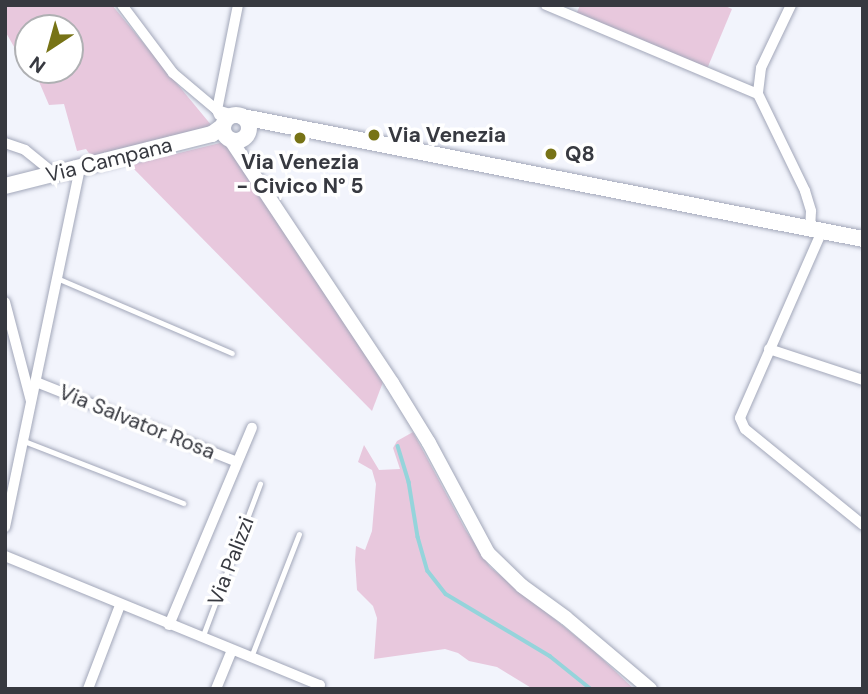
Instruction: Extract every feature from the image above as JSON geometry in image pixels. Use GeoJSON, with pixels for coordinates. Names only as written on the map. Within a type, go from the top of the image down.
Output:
{"type":"FeatureCollection","features":[{"type":"Feature","properties":{"kind":"main road","name":"Via Campana"},"geometry":{"type":"LineString","coordinates":[[5,186],[230,128],[271,122],[816,230]]}},
{"type":"Feature","properties":{"kind":"main road"},"geometry":{"type":"LineString","coordinates":[[816,230],[863,239]]}},
{"type":"Feature","properties":{"kind":"street"},"geometry":{"type":"LineString","coordinates":[[122,5],[173,73],[230,128],[243,156],[423,433],[488,552],[522,586],[566,618],[650,689]]}},
{"type":"Feature","properties":{"kind":"street"},"geometry":{"type":"LineString","coordinates":[[230,128],[238,5]]}},
{"type":"Feature","properties":{"kind":"street"},"geometry":{"type":"LineString","coordinates":[[547,5],[758,94]]}},
{"type":"Feature","properties":{"kind":"street"},"geometry":{"type":"LineString","coordinates":[[791,5],[761,68],[758,94],[804,191],[816,230],[740,418],[745,429],[863,525]]}},
{"type":"Feature","properties":{"kind":"street"},"geometry":{"type":"LineString","coordinates":[[5,143],[25,150],[55,174]]}},
{"type":"Feature","properties":{"kind":"street","name":"Via Salvator Rosa"},"geometry":{"type":"LineString","coordinates":[[5,527],[84,166]]}},
{"type":"Feature","properties":{"kind":"street"},"geometry":{"type":"LineString","coordinates":[[5,302],[32,404]]}},
{"type":"Feature","properties":{"kind":"street"},"geometry":{"type":"LineString","coordinates":[[769,349],[863,380]]}},
{"type":"Feature","properties":{"kind":"street","name":"Via Salvator Rosa"},"geometry":{"type":"LineString","coordinates":[[36,382],[237,462]]}},
{"type":"Feature","properties":{"kind":"street","name":"Via Salvator Rosa"},"geometry":{"type":"LineString","coordinates":[[169,625],[252,428]]}},
{"type":"Feature","properties":{"kind":"street"},"geometry":{"type":"LineString","coordinates":[[5,556],[319,687]]}},
{"type":"Feature","properties":{"kind":"street"},"geometry":{"type":"LineString","coordinates":[[88,689],[120,605]]}},
{"type":"Feature","properties":{"kind":"street"},"geometry":{"type":"LineString","coordinates":[[216,689],[232,650]]}},
{"type":"Feature","properties":{"kind":"lane"},"geometry":{"type":"LineString","coordinates":[[59,279],[232,353]]}},
{"type":"Feature","properties":{"kind":"lane"},"geometry":{"type":"LineString","coordinates":[[24,441],[183,503]]}},
{"type":"Feature","properties":{"kind":"lane","name":"Via Palizzi"},"geometry":{"type":"LineString","coordinates":[[202,638],[260,484]]}},
{"type":"Feature","properties":{"kind":"lane"},"geometry":{"type":"LineString","coordinates":[[251,657],[299,534]]}},
{"type":"Feature","properties":{"kind":"shaded area"},"geometry":{"type":"Polygon","coordinates":[[[5,5],[112,5],[212,126],[91,156],[86,149],[77,151],[64,104],[49,105],[40,84],[84,84],[84,14],[14,14],[14,47],[5,31],[5,5]]]}},
{"type":"Feature","properties":{"kind":"shaded area"},"geometry":{"type":"Polygon","coordinates":[[[580,5],[723,5],[732,9],[707,69],[576,15],[580,5]]]}},
{"type":"Feature","properties":{"kind":"shaded area"},"geometry":{"type":"Polygon","coordinates":[[[224,142],[383,382],[372,411],[130,165],[224,142]]]}},
{"type":"Feature","properties":{"kind":"shaded area"},"geometry":{"type":"Polygon","coordinates":[[[413,432],[465,529],[490,567],[594,651],[634,689],[533,689],[497,667],[469,661],[458,653],[445,649],[374,659],[377,618],[373,606],[357,590],[355,560],[356,546],[365,550],[372,531],[376,484],[372,470],[358,462],[364,445],[379,470],[400,469],[393,448],[397,441],[413,432]]]}},
{"type":"Feature","properties":{"kind":"waterway"},"geometry":{"type":"LineString","coordinates":[[398,446],[409,482],[418,537],[428,571],[446,594],[550,656],[591,689]]}},
{"type":"Feature","properties":{"kind":"place","name":"Via Venezia"},"geometry":{"type":"Point","coordinates":[374,135]}},
{"type":"Feature","properties":{"kind":"place","name":"Via Venezia - Civico N° 5"},"geometry":{"type":"Point","coordinates":[300,138]}},
{"type":"Feature","properties":{"kind":"place","name":"Q8"},"geometry":{"type":"Point","coordinates":[551,154]}}]}
